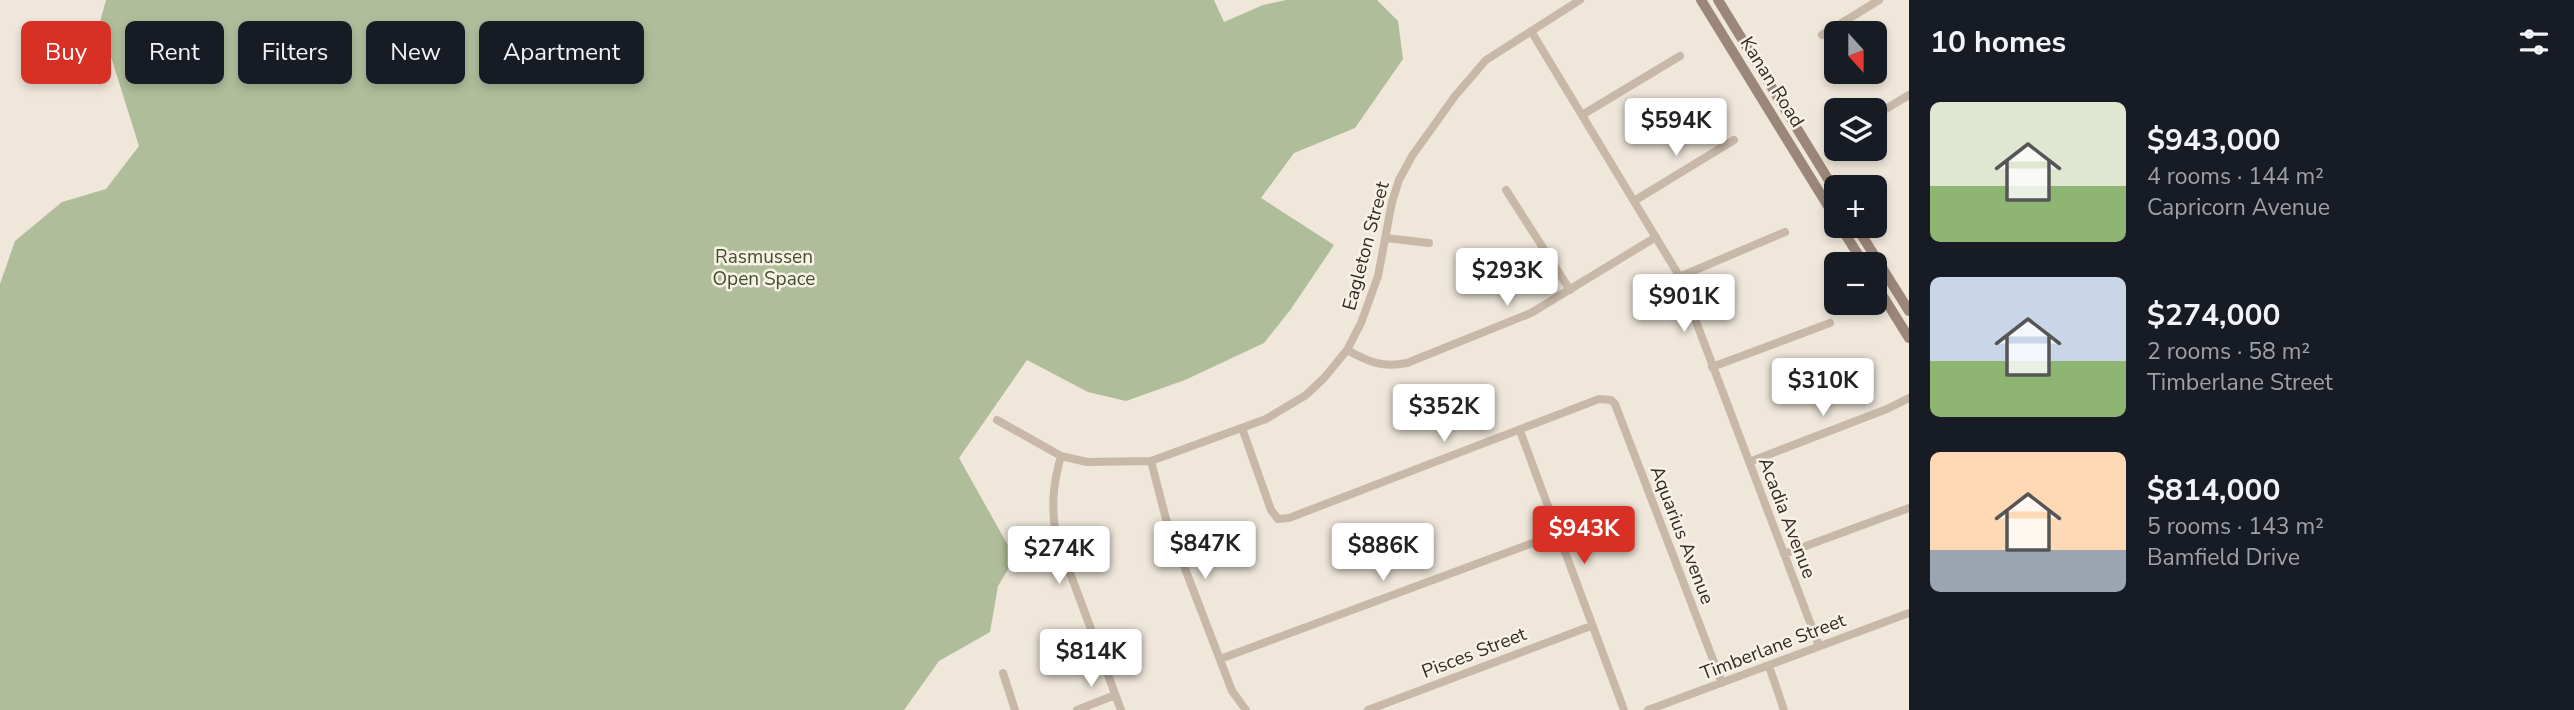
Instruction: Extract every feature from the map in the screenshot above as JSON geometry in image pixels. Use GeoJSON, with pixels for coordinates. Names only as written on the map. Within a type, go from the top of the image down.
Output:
{"type":"FeatureCollection","features":[{"type":"Feature","properties":{"kind":"main road","name":"Kanan Road"},"geometry":{"type":"LineString","coordinates":[[1701,0],[1824,200]]}},
{"type":"Feature","properties":{"kind":"main road","name":"Kanan Road"},"geometry":{"type":"LineString","coordinates":[[1718,0],[1826,175]]}},
{"type":"Feature","properties":{"kind":"main road"},"geometry":{"type":"LineString","coordinates":[[1863,238],[1909,311]]}},
{"type":"Feature","properties":{"kind":"main road"},"geometry":{"type":"LineString","coordinates":[[1887,303],[1909,338]]}},
{"type":"Feature","properties":{"kind":"street","name":"Eagleton Street"},"geometry":{"type":"LineString","coordinates":[[997,420],[1061,456],[1087,462],[1151,461],[1266,419],[1306,395],[1347,350],[1361,323],[1378,276],[1392,202],[1399,180],[1412,156],[1477,68],[1505,46],[1580,0]]}},
{"type":"Feature","properties":{"kind":"street"},"geometry":{"type":"LineString","coordinates":[[1822,35],[1878,0]]}},
{"type":"Feature","properties":{"kind":"street","name":"Acadia Avenue"},"geometry":{"type":"LineString","coordinates":[[1531,31],[1679,277],[1819,646]]}},
{"type":"Feature","properties":{"kind":"street"},"geometry":{"type":"LineString","coordinates":[[1582,115],[1680,56]]}},
{"type":"Feature","properties":{"kind":"street"},"geometry":{"type":"LineString","coordinates":[[1887,108],[1909,95]]}},
{"type":"Feature","properties":{"kind":"street"},"geometry":{"type":"LineString","coordinates":[[1634,201],[1734,140]]}},
{"type":"Feature","properties":{"kind":"street"},"geometry":{"type":"LineString","coordinates":[[1506,190],[1570,290]]}},
{"type":"Feature","properties":{"kind":"street"},"geometry":{"type":"LineString","coordinates":[[1679,277],[1785,232]]}},
{"type":"Feature","properties":{"kind":"street"},"geometry":{"type":"LineString","coordinates":[[1347,350],[1368,362],[1390,366],[1407,363],[1520,318],[1656,237]]}},
{"type":"Feature","properties":{"kind":"street"},"geometry":{"type":"LineString","coordinates":[[1386,239],[1429,243]]}},
{"type":"Feature","properties":{"kind":"street"},"geometry":{"type":"LineString","coordinates":[[1712,368],[1830,323]]}},
{"type":"Feature","properties":{"kind":"street"},"geometry":{"type":"LineString","coordinates":[[1749,462],[1909,398]]}},
{"type":"Feature","properties":{"kind":"street","name":"Aquarius Avenue"},"geometry":{"type":"LineString","coordinates":[[1520,431],[1599,399],[1611,400],[1615,404],[1722,683]]}},
{"type":"Feature","properties":{"kind":"street"},"geometry":{"type":"LineString","coordinates":[[1242,428],[1271,510],[1278,519],[1289,518],[1520,431],[1624,710]]}},
{"type":"Feature","properties":{"kind":"street"},"geometry":{"type":"LineString","coordinates":[[1061,456],[1053,487],[1052,512],[1056,535],[1121,710]]}},
{"type":"Feature","properties":{"kind":"street"},"geometry":{"type":"LineString","coordinates":[[1151,461],[1166,519],[1232,691],[1246,710]]}},
{"type":"Feature","properties":{"kind":"street"},"geometry":{"type":"LineString","coordinates":[[1784,554],[1909,508]]}},
{"type":"Feature","properties":{"kind":"street"},"geometry":{"type":"LineString","coordinates":[[1220,659],[1557,534]]}},
{"type":"Feature","properties":{"kind":"street","name":"Timberlane Street"},"geometry":{"type":"LineString","coordinates":[[1648,710],[1909,613]]}},
{"type":"Feature","properties":{"kind":"street","name":"Pisces Street"},"geometry":{"type":"LineString","coordinates":[[1368,710],[1591,626]]}},
{"type":"Feature","properties":{"kind":"street"},"geometry":{"type":"LineString","coordinates":[[1769,666],[1784,710]]}},
{"type":"Feature","properties":{"kind":"street"},"geometry":{"type":"LineString","coordinates":[[1003,673],[1015,710]]}},
{"type":"Feature","properties":{"kind":"street"},"geometry":{"type":"LineString","coordinates":[[1077,710],[1115,695]]}},
{"type":"Feature","properties":{"kind":"green space","name":"Rasmussen Open Space"},"geometry":{"type":"Polygon","coordinates":[[[106,0],[1214,0],[1224,22],[1263,5],[1286,0],[1377,0],[1398,21],[1403,59],[1355,128],[1294,153],[1261,198],[1334,245],[1291,309],[1264,343],[1185,380],[1126,401],[1088,392],[1027,360],[959,458],[1015,558],[998,586],[990,632],[939,661],[904,710],[0,710],[0,284],[15,241],[62,202],[106,189],[139,146],[111,57],[111,21],[100,21],[106,0]]]}}]}
